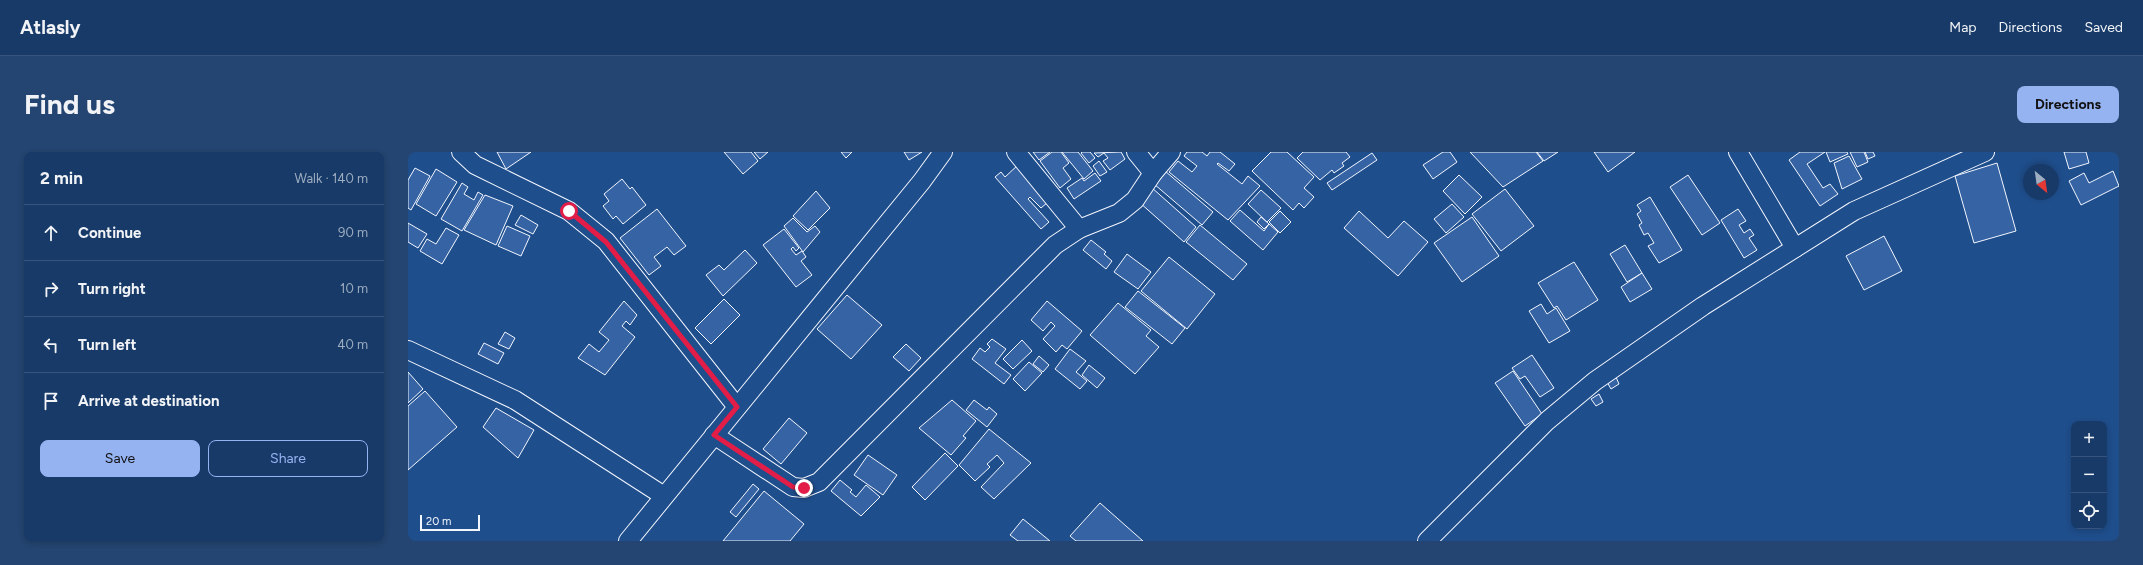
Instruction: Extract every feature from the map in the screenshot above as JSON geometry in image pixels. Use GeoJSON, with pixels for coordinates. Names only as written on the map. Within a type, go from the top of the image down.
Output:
{"type":"FeatureCollection","features":[{"type":"Feature","properties":{"kind":"street"},"geometry":{"type":"LineString","coordinates":[[461,152],[475,165],[569,211],[606,242],[737,407]]}},
{"type":"Feature","properties":{"kind":"street"},"geometry":{"type":"LineString","coordinates":[[628,541],[922,181],[943,152]]}},
{"type":"Feature","properties":{"kind":"street"},"geometry":{"type":"LineString","coordinates":[[1016,152],[1079,229]]}},
{"type":"Feature","properties":{"kind":"street"},"geometry":{"type":"LineString","coordinates":[[1136,152],[1154,173]]}},
{"type":"Feature","properties":{"kind":"street"},"geometry":{"type":"LineString","coordinates":[[714,435],[793,487],[804,488],[819,482],[1055,245],[1079,229],[1119,213],[1135,200],[1171,152]]}},
{"type":"Feature","properties":{"kind":"street"},"geometry":{"type":"LineString","coordinates":[[1738,152],[1795,248]]}},
{"type":"Feature","properties":{"kind":"street"},"geometry":{"type":"LineString","coordinates":[[1427,541],[1547,421],[1595,381],[1703,306],[1854,210],[1985,152]]}},
{"type":"Feature","properties":{"kind":"street"},"geometry":{"type":"LineString","coordinates":[[408,350],[515,400],[664,496]]}},
{"type":"Feature","properties":{"kind":"building"},"geometry":{"type":"Polygon","coordinates":[[[497,152],[531,152],[506,169],[497,152]]]}},
{"type":"Feature","properties":{"kind":"building"},"geometry":{"type":"Polygon","coordinates":[[[724,152],[751,152],[758,161],[743,174],[724,152]]]}},
{"type":"Feature","properties":{"kind":"building"},"geometry":{"type":"Polygon","coordinates":[[[754,152],[768,152],[760,159],[754,152]]]}},
{"type":"Feature","properties":{"kind":"building"},"geometry":{"type":"Polygon","coordinates":[[[841,152],[852,152],[846,158],[841,152]]]}},
{"type":"Feature","properties":{"kind":"building"},"geometry":{"type":"Polygon","coordinates":[[[904,152],[922,152],[909,160],[904,152]]]}},
{"type":"Feature","properties":{"kind":"building"},"geometry":{"type":"Polygon","coordinates":[[[1033,152],[1050,152],[1039,160],[1033,152]]]}},
{"type":"Feature","properties":{"kind":"building"},"geometry":{"type":"Polygon","coordinates":[[[1052,152],[1061,152],[1069,163],[1063,168],[1071,179],[1060,188],[1040,161],[1052,152]]]}},
{"type":"Feature","properties":{"kind":"building"},"geometry":{"type":"Polygon","coordinates":[[[1062,152],[1078,152],[1093,171],[1084,179],[1062,152]]]}},
{"type":"Feature","properties":{"kind":"building"},"geometry":{"type":"Polygon","coordinates":[[[1090,152],[1095,158],[1089,163],[1081,153],[1090,152]]]}},
{"type":"Feature","properties":{"kind":"building"},"geometry":{"type":"Polygon","coordinates":[[[1121,152],[1125,159],[1110,170],[1103,161],[1108,158],[1104,153],[1098,157],[1094,153],[1121,152]]]}},
{"type":"Feature","properties":{"kind":"building"},"geometry":{"type":"Polygon","coordinates":[[[1187,152],[1202,152],[1207,156],[1210,152],[1220,152],[1235,164],[1229,171],[1218,163],[1217,164],[1242,184],[1248,176],[1260,186],[1228,220],[1169,172],[1178,161],[1192,172],[1197,166],[1184,156],[1187,152]]]}},
{"type":"Feature","properties":{"kind":"building"},"geometry":{"type":"Polygon","coordinates":[[[1271,152],[1287,152],[1314,177],[1304,188],[1314,197],[1304,208],[1299,203],[1293,210],[1252,171],[1271,152]]]}},
{"type":"Feature","properties":{"kind":"building"},"geometry":{"type":"Polygon","coordinates":[[[1303,152],[1346,152],[1350,157],[1342,163],[1344,166],[1334,173],[1332,170],[1320,180],[1297,158],[1303,152]]]}},
{"type":"Feature","properties":{"kind":"building"},"geometry":{"type":"Polygon","coordinates":[[[1443,152],[1450,152],[1457,162],[1433,179],[1423,165],[1443,152]]]}},
{"type":"Feature","properties":{"kind":"building"},"geometry":{"type":"Polygon","coordinates":[[[1470,152],[1536,152],[1543,161],[1503,187],[1470,152]]]}},
{"type":"Feature","properties":{"kind":"building"},"geometry":{"type":"Polygon","coordinates":[[[1537,152],[1558,152],[1544,161],[1537,152]]]}},
{"type":"Feature","properties":{"kind":"building"},"geometry":{"type":"Polygon","coordinates":[[[1594,152],[1635,152],[1608,172],[1594,152]]]}},
{"type":"Feature","properties":{"kind":"building"},"geometry":{"type":"Polygon","coordinates":[[[1800,152],[1825,152],[1807,164],[1823,188],[1830,184],[1838,194],[1820,206],[1789,160],[1800,152]]]}},
{"type":"Feature","properties":{"kind":"building"},"geometry":{"type":"Polygon","coordinates":[[[1826,152],[1847,152],[1848,154],[1830,162],[1826,152]]]}},
{"type":"Feature","properties":{"kind":"building"},"geometry":{"type":"Polygon","coordinates":[[[1850,152],[1864,152],[1868,162],[1857,167],[1850,152]]]}},
{"type":"Feature","properties":{"kind":"building"},"geometry":{"type":"Polygon","coordinates":[[[1865,152],[1873,152],[1875,156],[1868,159],[1865,152]]]}},
{"type":"Feature","properties":{"kind":"building"},"geometry":{"type":"Polygon","coordinates":[[[2064,152],[2086,152],[2089,163],[2069,169],[2064,152]]]}},
{"type":"Feature","properties":{"kind":"building"},"geometry":{"type":"Polygon","coordinates":[[[1372,153],[1377,160],[1332,190],[1327,183],[1372,153]]]}},
{"type":"Feature","properties":{"kind":"building"},"geometry":{"type":"Polygon","coordinates":[[[1849,156],[1862,179],[1842,189],[1834,163],[1849,156]]]}},
{"type":"Feature","properties":{"kind":"building"},"geometry":{"type":"Polygon","coordinates":[[[1099,161],[1107,172],[1100,176],[1093,166],[1099,161]]]}},
{"type":"Feature","properties":{"kind":"building"},"geometry":{"type":"Polygon","coordinates":[[[1997,163],[2016,231],[1974,243],[1955,176],[1997,163]]]}},
{"type":"Feature","properties":{"kind":"building"},"geometry":{"type":"Polygon","coordinates":[[[1018,165],[1048,202],[1041,208],[1030,197],[1028,199],[1049,222],[1041,229],[995,177],[1001,172],[1005,177],[1018,165]]]}},
{"type":"Feature","properties":{"kind":"building"},"geometry":{"type":"Polygon","coordinates":[[[415,168],[430,176],[411,210],[408,208],[408,180],[415,168]]]}},
{"type":"Feature","properties":{"kind":"building"},"geometry":{"type":"Polygon","coordinates":[[[436,169],[457,182],[436,216],[416,204],[436,169]]]}},
{"type":"Feature","properties":{"kind":"building"},"geometry":{"type":"Polygon","coordinates":[[[1165,171],[1213,212],[1202,225],[1154,184],[1165,171]]]}},
{"type":"Feature","properties":{"kind":"building"},"geometry":{"type":"Polygon","coordinates":[[[2113,171],[2119,186],[2081,205],[2069,181],[2084,173],[2089,183],[2113,171]]]}},
{"type":"Feature","properties":{"kind":"building"},"geometry":{"type":"Polygon","coordinates":[[[1095,173],[1101,181],[1074,199],[1067,188],[1082,178],[1084,181],[1095,173]]]}},
{"type":"Feature","properties":{"kind":"building"},"geometry":{"type":"Polygon","coordinates":[[[1459,175],[1482,197],[1465,214],[1443,191],[1459,175]]]}},
{"type":"Feature","properties":{"kind":"building"},"geometry":{"type":"Polygon","coordinates":[[[1688,175],[1720,223],[1702,235],[1670,187],[1688,175]]]}},
{"type":"Feature","properties":{"kind":"building"},"geometry":{"type":"Polygon","coordinates":[[[622,179],[630,189],[632,187],[646,205],[623,224],[616,216],[613,219],[603,206],[609,201],[604,194],[622,179]]]}},
{"type":"Feature","properties":{"kind":"building"},"geometry":{"type":"Polygon","coordinates":[[[462,183],[468,187],[464,194],[474,200],[478,192],[483,195],[462,231],[441,219],[462,183]]]}},
{"type":"Feature","properties":{"kind":"building"},"geometry":{"type":"Polygon","coordinates":[[[1151,187],[1196,227],[1184,242],[1139,202],[1151,187]]]}},
{"type":"Feature","properties":{"kind":"building"},"geometry":{"type":"Polygon","coordinates":[[[1505,189],[1534,226],[1501,251],[1472,214],[1505,189]]]}},
{"type":"Feature","properties":{"kind":"building"},"geometry":{"type":"Polygon","coordinates":[[[1261,190],[1281,208],[1267,222],[1248,204],[1261,190]]]}},
{"type":"Feature","properties":{"kind":"building"},"geometry":{"type":"Polygon","coordinates":[[[816,191],[830,208],[808,230],[793,216],[816,191]]]}},
{"type":"Feature","properties":{"kind":"building"},"geometry":{"type":"Polygon","coordinates":[[[485,195],[513,206],[496,245],[464,230],[485,195]]]}},
{"type":"Feature","properties":{"kind":"building"},"geometry":{"type":"Polygon","coordinates":[[[1650,197],[1682,250],[1659,263],[1648,246],[1654,243],[1648,233],[1644,235],[1639,225],[1642,223],[1637,214],[1641,211],[1637,205],[1650,197]]]}},
{"type":"Feature","properties":{"kind":"building"},"geometry":{"type":"Polygon","coordinates":[[[1452,204],[1464,217],[1446,233],[1434,219],[1452,204]]]}},
{"type":"Feature","properties":{"kind":"building"},"geometry":{"type":"Polygon","coordinates":[[[657,209],[686,246],[674,255],[667,247],[654,257],[661,266],[649,275],[620,238],[657,209]]]}},
{"type":"Feature","properties":{"kind":"building"},"geometry":{"type":"Polygon","coordinates":[[[1738,209],[1746,221],[1739,225],[1744,233],[1750,229],[1754,235],[1749,238],[1757,250],[1744,258],[1721,220],[1738,209]]]}},
{"type":"Feature","properties":{"kind":"building"},"geometry":{"type":"Polygon","coordinates":[[[1240,210],[1264,231],[1269,224],[1278,232],[1263,250],[1230,221],[1240,210]]]}},
{"type":"Feature","properties":{"kind":"building"},"geometry":{"type":"Polygon","coordinates":[[[1280,211],[1291,222],[1280,233],[1269,222],[1280,211]]]}},
{"type":"Feature","properties":{"kind":"building"},"geometry":{"type":"Polygon","coordinates":[[[1359,211],[1388,238],[1404,221],[1428,242],[1398,276],[1344,228],[1359,211]]]}},
{"type":"Feature","properties":{"kind":"building"},"geometry":{"type":"Polygon","coordinates":[[[521,215],[538,225],[533,234],[515,225],[521,215]]]}},
{"type":"Feature","properties":{"kind":"building"},"geometry":{"type":"Polygon","coordinates":[[[1261,217],[1269,224],[1264,229],[1257,222],[1261,217]]]}},
{"type":"Feature","properties":{"kind":"building"},"geometry":{"type":"Polygon","coordinates":[[[1472,217],[1499,256],[1462,282],[1434,243],[1472,217]]]}},
{"type":"Feature","properties":{"kind":"building"},"geometry":{"type":"Polygon","coordinates":[[[793,218],[807,232],[815,226],[820,232],[803,252],[784,226],[793,218]]]}},
{"type":"Feature","properties":{"kind":"building"},"geometry":{"type":"Polygon","coordinates":[[[408,223],[427,234],[418,248],[408,242],[408,223]]]}},
{"type":"Feature","properties":{"kind":"building"},"geometry":{"type":"Polygon","coordinates":[[[1200,225],[1247,264],[1233,280],[1186,242],[1200,225]]]}},
{"type":"Feature","properties":{"kind":"building"},"geometry":{"type":"Polygon","coordinates":[[[507,226],[530,236],[521,256],[498,246],[507,226]]]}},
{"type":"Feature","properties":{"kind":"building"},"geometry":{"type":"Polygon","coordinates":[[[446,228],[459,235],[442,264],[420,251],[427,239],[436,244],[446,228]]]}},
{"type":"Feature","properties":{"kind":"building"},"geometry":{"type":"Polygon","coordinates":[[[784,229],[799,248],[796,251],[793,247],[791,249],[796,255],[802,251],[806,257],[801,261],[812,275],[796,287],[763,245],[784,229]]]}},
{"type":"Feature","properties":{"kind":"building"},"geometry":{"type":"Polygon","coordinates":[[[1884,236],[1902,271],[1864,290],[1846,256],[1884,236]]]}},
{"type":"Feature","properties":{"kind":"building"},"geometry":{"type":"Polygon","coordinates":[[[1091,240],[1106,252],[1104,254],[1112,261],[1106,269],[1083,250],[1091,240]]]}},
{"type":"Feature","properties":{"kind":"building"},"geometry":{"type":"Polygon","coordinates":[[[1625,245],[1642,273],[1627,282],[1610,254],[1625,245]]]}},
{"type":"Feature","properties":{"kind":"building"},"geometry":{"type":"Polygon","coordinates":[[[745,250],[757,263],[723,296],[706,275],[719,265],[724,270],[745,250]]]}},
{"type":"Feature","properties":{"kind":"building"},"geometry":{"type":"Polygon","coordinates":[[[1127,254],[1151,272],[1138,289],[1114,272],[1127,254]]]}},
{"type":"Feature","properties":{"kind":"building"},"geometry":{"type":"Polygon","coordinates":[[[1169,257],[1215,294],[1187,329],[1141,291],[1169,257]]]}},
{"type":"Feature","properties":{"kind":"building"},"geometry":{"type":"Polygon","coordinates":[[[1574,262],[1598,300],[1566,320],[1557,306],[1554,308],[1538,283],[1574,262]]]}},
{"type":"Feature","properties":{"kind":"building"},"geometry":{"type":"Polygon","coordinates":[[[1642,273],[1652,289],[1630,302],[1621,287],[1642,273]]]}},
{"type":"Feature","properties":{"kind":"building"},"geometry":{"type":"Polygon","coordinates":[[[1138,291],[1185,328],[1172,344],[1125,307],[1138,291]]]}},
{"type":"Feature","properties":{"kind":"building"},"geometry":{"type":"Polygon","coordinates":[[[847,295],[882,325],[851,359],[817,329],[847,295]]]}},
{"type":"Feature","properties":{"kind":"building"},"geometry":{"type":"Polygon","coordinates":[[[724,299],[740,315],[711,344],[695,328],[724,299]]]}},
{"type":"Feature","properties":{"kind":"building"},"geometry":{"type":"Polygon","coordinates":[[[624,301],[637,315],[630,325],[626,321],[622,326],[635,337],[605,375],[578,358],[589,344],[599,352],[609,340],[599,332],[624,301]]]}},
{"type":"Feature","properties":{"kind":"building"},"geometry":{"type":"Polygon","coordinates":[[[1047,301],[1082,331],[1067,349],[1062,345],[1056,352],[1043,339],[1055,326],[1051,322],[1043,331],[1031,320],[1047,301]]]}},
{"type":"Feature","properties":{"kind":"building"},"geometry":{"type":"Polygon","coordinates":[[[1118,303],[1151,330],[1146,336],[1159,347],[1135,374],[1090,335],[1118,303]]]}},
{"type":"Feature","properties":{"kind":"building"},"geometry":{"type":"Polygon","coordinates":[[[1541,304],[1547,314],[1556,308],[1570,331],[1549,343],[1529,311],[1541,304]]]}},
{"type":"Feature","properties":{"kind":"building"},"geometry":{"type":"Polygon","coordinates":[[[505,332],[515,338],[509,349],[498,344],[505,332]]]}},
{"type":"Feature","properties":{"kind":"building"},"geometry":{"type":"Polygon","coordinates":[[[992,339],[1006,349],[995,363],[1011,375],[1004,384],[972,359],[980,348],[985,352],[990,347],[987,344],[992,339]]]}},
{"type":"Feature","properties":{"kind":"building"},"geometry":{"type":"Polygon","coordinates":[[[1022,340],[1032,351],[1013,369],[1003,359],[1022,340]]]}},
{"type":"Feature","properties":{"kind":"building"},"geometry":{"type":"Polygon","coordinates":[[[484,343],[504,353],[498,364],[478,354],[484,343]]]}},
{"type":"Feature","properties":{"kind":"building"},"geometry":{"type":"Polygon","coordinates":[[[906,344],[921,358],[909,371],[893,357],[906,344]]]}},
{"type":"Feature","properties":{"kind":"building"},"geometry":{"type":"Polygon","coordinates":[[[1070,349],[1086,361],[1076,372],[1087,381],[1080,389],[1055,369],[1070,349]]]}},
{"type":"Feature","properties":{"kind":"building"},"geometry":{"type":"Polygon","coordinates":[[[1532,355],[1554,388],[1540,397],[1525,376],[1520,379],[1512,368],[1532,355]]]}},
{"type":"Feature","properties":{"kind":"building"},"geometry":{"type":"Polygon","coordinates":[[[1039,356],[1049,365],[1043,372],[1033,364],[1039,356]]]}},
{"type":"Feature","properties":{"kind":"building"},"geometry":{"type":"Polygon","coordinates":[[[1029,362],[1042,373],[1025,391],[1013,379],[1029,362]]]}},
{"type":"Feature","properties":{"kind":"building"},"geometry":{"type":"Polygon","coordinates":[[[1089,365],[1105,378],[1097,388],[1082,375],[1089,365]]]}},
{"type":"Feature","properties":{"kind":"building"},"geometry":{"type":"Polygon","coordinates":[[[1513,371],[1542,414],[1525,426],[1495,383],[1513,371]]]}},
{"type":"Feature","properties":{"kind":"building"},"geometry":{"type":"Polygon","coordinates":[[[408,372],[423,389],[408,403],[408,372]]]}},
{"type":"Feature","properties":{"kind":"building"},"geometry":{"type":"Polygon","coordinates":[[[1616,377],[1619,384],[1611,389],[1607,382],[1616,377]]]}},
{"type":"Feature","properties":{"kind":"building"},"geometry":{"type":"Polygon","coordinates":[[[425,391],[457,427],[408,470],[408,406],[425,391]]]}},
{"type":"Feature","properties":{"kind":"building"},"geometry":{"type":"Polygon","coordinates":[[[1599,394],[1603,402],[1596,406],[1591,399],[1599,394]]]}},
{"type":"Feature","properties":{"kind":"building"},"geometry":{"type":"Polygon","coordinates":[[[952,400],[976,421],[963,436],[966,438],[951,455],[919,428],[952,400]]]}},
{"type":"Feature","properties":{"kind":"building"},"geometry":{"type":"Polygon","coordinates":[[[974,400],[987,410],[989,407],[997,414],[987,427],[966,410],[974,400]]]}},
{"type":"Feature","properties":{"kind":"building"},"geometry":{"type":"Polygon","coordinates":[[[496,408],[534,430],[518,458],[483,427],[496,408]]]}},
{"type":"Feature","properties":{"kind":"building"},"geometry":{"type":"Polygon","coordinates":[[[789,418],[807,433],[781,464],[763,449],[789,418]]]}},
{"type":"Feature","properties":{"kind":"building"},"geometry":{"type":"Polygon","coordinates":[[[989,429],[1031,463],[994,499],[981,487],[1004,463],[997,455],[987,464],[990,467],[975,481],[959,465],[989,429]]]}},
{"type":"Feature","properties":{"kind":"building"},"geometry":{"type":"Polygon","coordinates":[[[945,453],[958,466],[925,500],[912,487],[945,453]]]}},
{"type":"Feature","properties":{"kind":"building"},"geometry":{"type":"Polygon","coordinates":[[[868,455],[897,475],[883,495],[854,475],[868,455]]]}},
{"type":"Feature","properties":{"kind":"building"},"geometry":{"type":"Polygon","coordinates":[[[840,480],[852,490],[850,492],[856,497],[866,485],[880,497],[861,516],[831,491],[840,480]]]}},
{"type":"Feature","properties":{"kind":"building"},"geometry":{"type":"Polygon","coordinates":[[[753,484],[759,489],[736,517],[730,512],[753,484]]]}},
{"type":"Feature","properties":{"kind":"building"},"geometry":{"type":"Polygon","coordinates":[[[764,491],[804,524],[790,541],[723,541],[764,491]]]}},
{"type":"Feature","properties":{"kind":"building"},"geometry":{"type":"Polygon","coordinates":[[[1100,503],[1143,541],[1076,541],[1070,536],[1100,503]]]}},
{"type":"Feature","properties":{"kind":"building"},"geometry":{"type":"Polygon","coordinates":[[[1023,519],[1050,541],[1018,541],[1010,535],[1023,519]]]}},
{"type":"Feature","properties":{"kind":"route"},"geometry":{"type":"LineString","coordinates":[[569,211],[606,242],[737,407],[714,435],[793,487],[804,488]]}}]}
